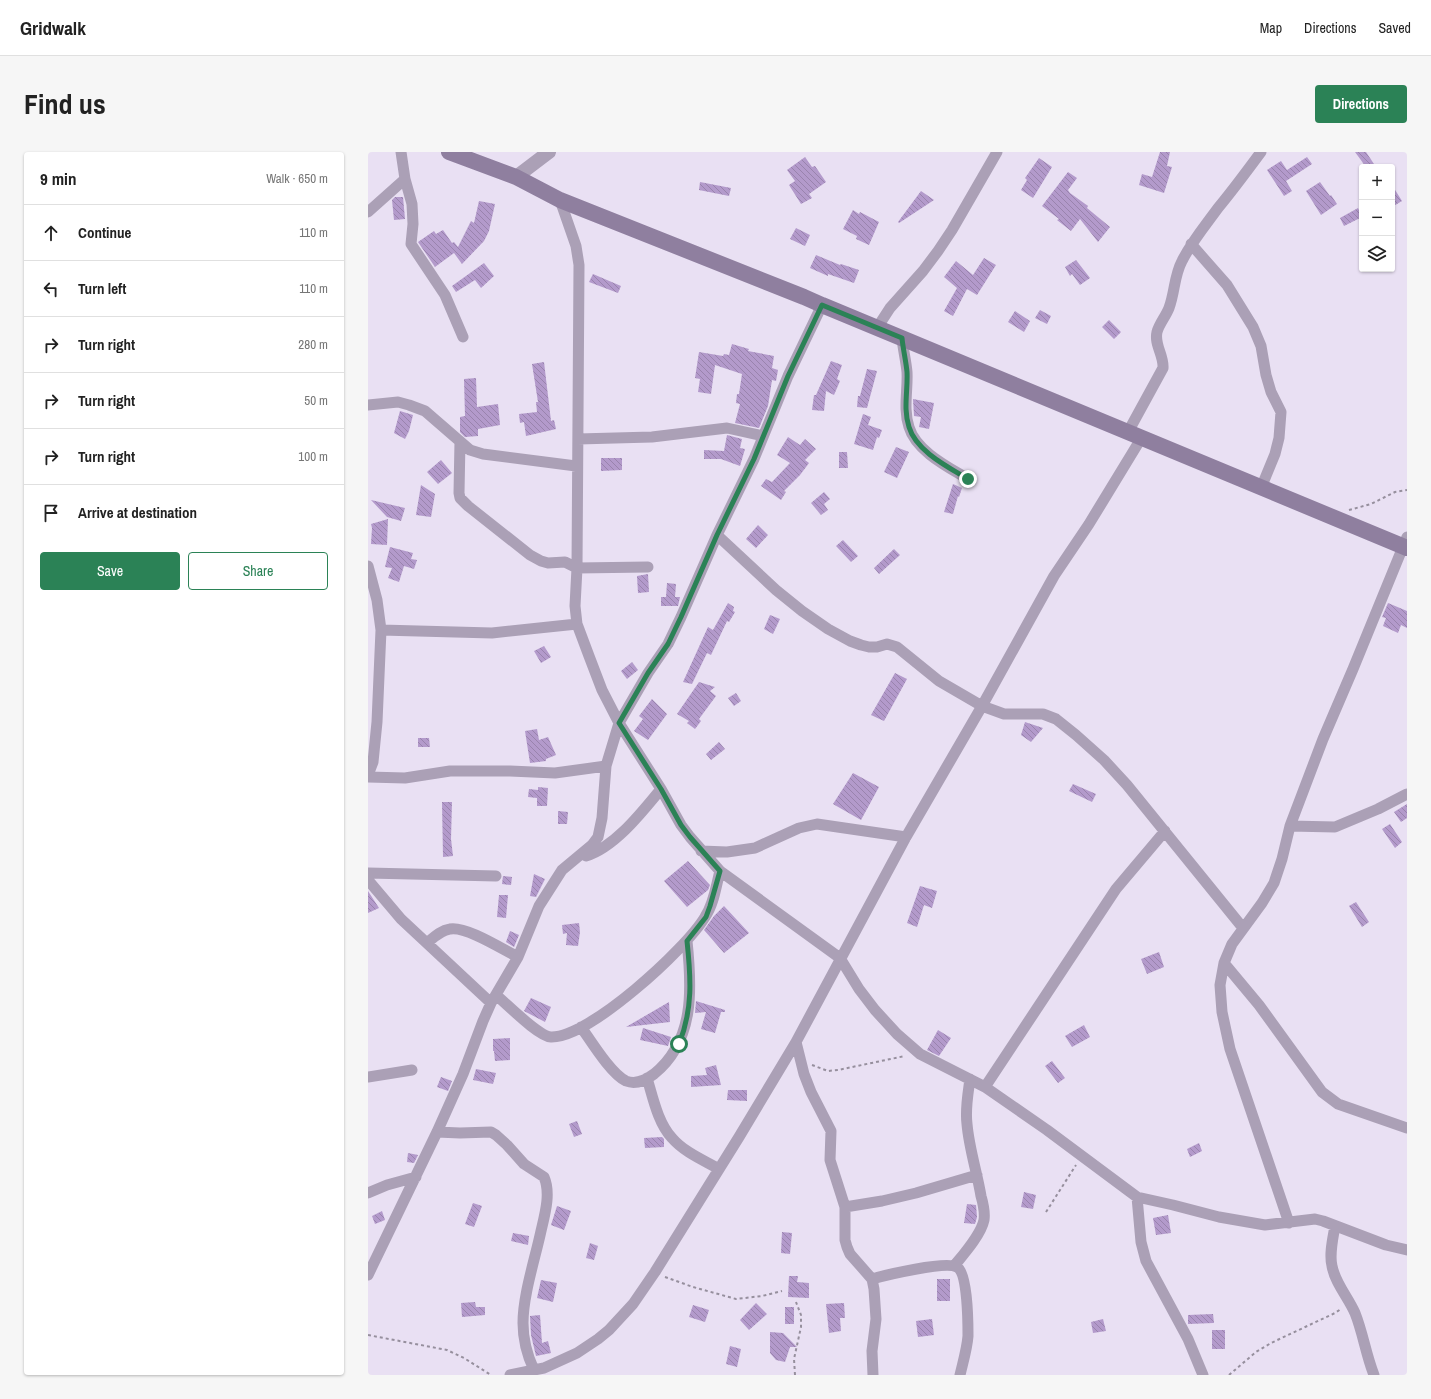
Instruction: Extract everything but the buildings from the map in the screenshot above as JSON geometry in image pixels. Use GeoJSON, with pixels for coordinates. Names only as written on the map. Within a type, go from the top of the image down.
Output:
{"type":"FeatureCollection","features":[{"type":"Feature","properties":{"kind":"main road"},"geometry":{"type":"LineString","coordinates":[[449,152],[516,177],[560,200],[790,291],[1261,488],[1406,544]]}},
{"type":"Feature","properties":{"kind":"street"},"geometry":{"type":"LineString","coordinates":[[401,152],[412,209],[411,244],[415,252],[446,295],[463,337]]}},
{"type":"Feature","properties":{"kind":"street"},"geometry":{"type":"LineString","coordinates":[[516,177],[549,152]]}},
{"type":"Feature","properties":{"kind":"street"},"geometry":{"type":"LineString","coordinates":[[876,328],[890,308],[923,271],[938,251],[952,230],[997,152]]}},
{"type":"Feature","properties":{"kind":"street"},"geometry":{"type":"LineString","coordinates":[[510,1375],[539,1369],[577,1353],[609,1330],[633,1304],[655,1272],[719,1169],[796,1042],[906,837],[982,706],[1054,576],[1089,524],[1135,435],[1163,368],[1162,359],[1156,342],[1157,332],[1169,308],[1173,296],[1175,276],[1181,262],[1191,244],[1261,152]]}},
{"type":"Feature","properties":{"kind":"street"},"geometry":{"type":"LineString","coordinates":[[368,212],[405,179]]}},
{"type":"Feature","properties":{"kind":"street"},"geometry":{"type":"LineString","coordinates":[[560,200],[576,246],[579,266],[578,439],[576,466],[577,568],[575,596],[577,624],[602,690],[619,723],[661,789],[681,825],[701,851],[720,871],[840,958],[859,989],[875,1010],[897,1034],[920,1054],[985,1087],[1137,1197],[1243,1222],[1265,1225],[1315,1219],[1386,1245],[1407,1250]]}},
{"type":"Feature","properties":{"kind":"street"},"geometry":{"type":"LineString","coordinates":[[1191,244],[1227,285],[1253,327],[1261,346],[1266,375],[1271,392],[1281,412],[1279,438],[1275,454],[1261,488]]}},
{"type":"Feature","properties":{"kind":"street"},"geometry":{"type":"LineString","coordinates":[[368,1275],[437,1132],[463,1074],[482,1021],[518,957],[539,906],[549,888],[562,870],[592,845],[598,837],[602,818],[606,766],[619,723],[648,673],[668,644],[695,587],[717,535],[754,459],[788,376],[822,305]]}},
{"type":"Feature","properties":{"kind":"street"},"geometry":{"type":"LineString","coordinates":[[902,338],[907,372],[906,413],[909,428],[924,449],[938,461],[968,479]]}},
{"type":"Feature","properties":{"kind":"street"},"geometry":{"type":"LineString","coordinates":[[368,405],[398,402],[425,411],[470,450],[483,454],[576,466]]}},
{"type":"Feature","properties":{"kind":"street"},"geometry":{"type":"LineString","coordinates":[[578,439],[652,437],[727,428],[763,436]]}},
{"type":"Feature","properties":{"kind":"street"},"geometry":{"type":"LineString","coordinates":[[460,441],[459,493],[463,502],[530,555],[548,563],[565,562],[577,568],[648,567]]}},
{"type":"Feature","properties":{"kind":"street"},"geometry":{"type":"LineString","coordinates":[[717,535],[776,590],[802,611],[828,629],[850,641],[869,647],[877,647],[887,644],[897,647],[939,681],[982,706],[1004,714],[1043,714],[1056,719],[1104,760],[1165,831],[1243,928]]}},
{"type":"Feature","properties":{"kind":"street"},"geometry":{"type":"LineString","coordinates":[[1289,1223],[1230,1049],[1222,1012],[1220,985],[1224,963],[1232,944],[1262,903],[1274,883],[1282,859],[1290,826],[1323,739],[1406,544]]}},
{"type":"Feature","properties":{"kind":"street"},"geometry":{"type":"LineString","coordinates":[[368,566],[377,600],[380,630],[377,722],[373,762],[368,776],[405,778],[450,771],[555,773],[606,766]]}},
{"type":"Feature","properties":{"kind":"street"},"geometry":{"type":"LineString","coordinates":[[380,630],[492,633],[577,624]]}},
{"type":"Feature","properties":{"kind":"street"},"geometry":{"type":"LineString","coordinates":[[576,859],[590,854],[606,845],[619,835],[639,816],[661,789]]}},
{"type":"Feature","properties":{"kind":"street"},"geometry":{"type":"LineString","coordinates":[[1290,826],[1335,827],[1378,809],[1407,794]]}},
{"type":"Feature","properties":{"kind":"street"},"geometry":{"type":"LineString","coordinates":[[701,851],[727,852],[755,848],[799,828],[817,824],[906,837]]}},
{"type":"Feature","properties":{"kind":"street"},"geometry":{"type":"LineString","coordinates":[[985,1087],[1116,889],[1165,831]]}},
{"type":"Feature","properties":{"kind":"street"},"geometry":{"type":"LineString","coordinates":[[368,879],[401,919],[427,943],[494,999],[538,1032],[550,1037],[562,1035],[581,1027],[610,1009],[668,961],[687,941],[706,917],[720,871]]}},
{"type":"Feature","properties":{"kind":"street"},"geometry":{"type":"LineString","coordinates":[[368,879],[496,876]]}},
{"type":"Feature","properties":{"kind":"street"},"geometry":{"type":"LineString","coordinates":[[427,943],[439,933],[449,929],[458,928],[468,931],[518,957]]}},
{"type":"Feature","properties":{"kind":"street"},"geometry":{"type":"LineString","coordinates":[[581,1027],[613,1070],[624,1080],[638,1082],[647,1078],[662,1066],[679,1044],[689,1012],[690,970],[687,941]]}},
{"type":"Feature","properties":{"kind":"street"},"geometry":{"type":"LineString","coordinates":[[1224,963],[1259,1005],[1322,1092],[1338,1104],[1407,1128]]}},
{"type":"Feature","properties":{"kind":"street"},"geometry":{"type":"LineString","coordinates":[[796,1042],[800,1060],[811,1092],[831,1131],[830,1160],[845,1207],[845,1240],[848,1251],[872,1279],[876,1304],[876,1319],[872,1351],[873,1375]]}},
{"type":"Feature","properties":{"kind":"street"},"geometry":{"type":"LineString","coordinates":[[368,1077],[412,1070]]}},
{"type":"Feature","properties":{"kind":"street"},"geometry":{"type":"LineString","coordinates":[[647,1078],[662,1122],[672,1138],[682,1148],[719,1169]]}},
{"type":"Feature","properties":{"kind":"street"},"geometry":{"type":"LineString","coordinates":[[954,1266],[971,1245],[984,1221],[978,1175],[966,1123],[966,1108],[970,1079]]}},
{"type":"Feature","properties":{"kind":"street"},"geometry":{"type":"LineString","coordinates":[[437,1132],[491,1132],[507,1145],[524,1164],[544,1177],[546,1180],[547,1188],[545,1212],[527,1295],[523,1322],[524,1341],[528,1356],[539,1369],[553,1375]]}},
{"type":"Feature","properties":{"kind":"street"},"geometry":{"type":"LineString","coordinates":[[845,1207],[882,1201],[916,1193],[978,1175]]}},
{"type":"Feature","properties":{"kind":"street"},"geometry":{"type":"LineString","coordinates":[[368,1193],[377,1188],[416,1177]]}},
{"type":"Feature","properties":{"kind":"street"},"geometry":{"type":"LineString","coordinates":[[1137,1197],[1141,1242],[1146,1261],[1188,1339],[1203,1375]]}},
{"type":"Feature","properties":{"kind":"street"},"geometry":{"type":"LineString","coordinates":[[1335,1226],[1331,1253],[1331,1265],[1360,1327],[1369,1363],[1374,1375]]}},
{"type":"Feature","properties":{"kind":"street"},"geometry":{"type":"LineString","coordinates":[[872,1279],[927,1268],[954,1266],[959,1268],[962,1274],[967,1312],[968,1337],[960,1375]]}},
{"type":"Feature","properties":{"kind":"path"},"geometry":{"type":"LineString","coordinates":[[1334,517],[1344,511],[1371,504],[1395,492],[1407,490]]}},
{"type":"Feature","properties":{"kind":"path"},"geometry":{"type":"LineString","coordinates":[[800,1060],[828,1071],[920,1054]]}},
{"type":"Feature","properties":{"kind":"path"},"geometry":{"type":"LineString","coordinates":[[1046,1212],[1082,1156]]}},
{"type":"Feature","properties":{"kind":"path"},"geometry":{"type":"LineString","coordinates":[[655,1272],[670,1279],[736,1299],[782,1291]]}},
{"type":"Feature","properties":{"kind":"path"},"geometry":{"type":"LineString","coordinates":[[1229,1375],[1256,1352],[1271,1343],[1335,1313],[1342,1307],[1347,1297]]}},
{"type":"Feature","properties":{"kind":"path"},"geometry":{"type":"LineString","coordinates":[[795,1375],[794,1359],[801,1327],[801,1315],[796,1302]]}},
{"type":"Feature","properties":{"kind":"path"},"geometry":{"type":"LineString","coordinates":[[368,1335],[393,1338],[447,1350],[464,1358],[480,1370],[490,1375]]}},
{"type":"Feature","properties":{"kind":"route"},"geometry":{"type":"LineString","coordinates":[[679,1044],[689,1012],[690,970],[687,941],[706,917],[720,871],[701,851],[681,825],[661,789],[619,723],[648,673],[668,644],[695,587],[717,535],[754,459],[788,376],[822,305],[902,338],[907,372],[906,413],[909,428],[924,449],[938,461],[968,479]]}}]}
